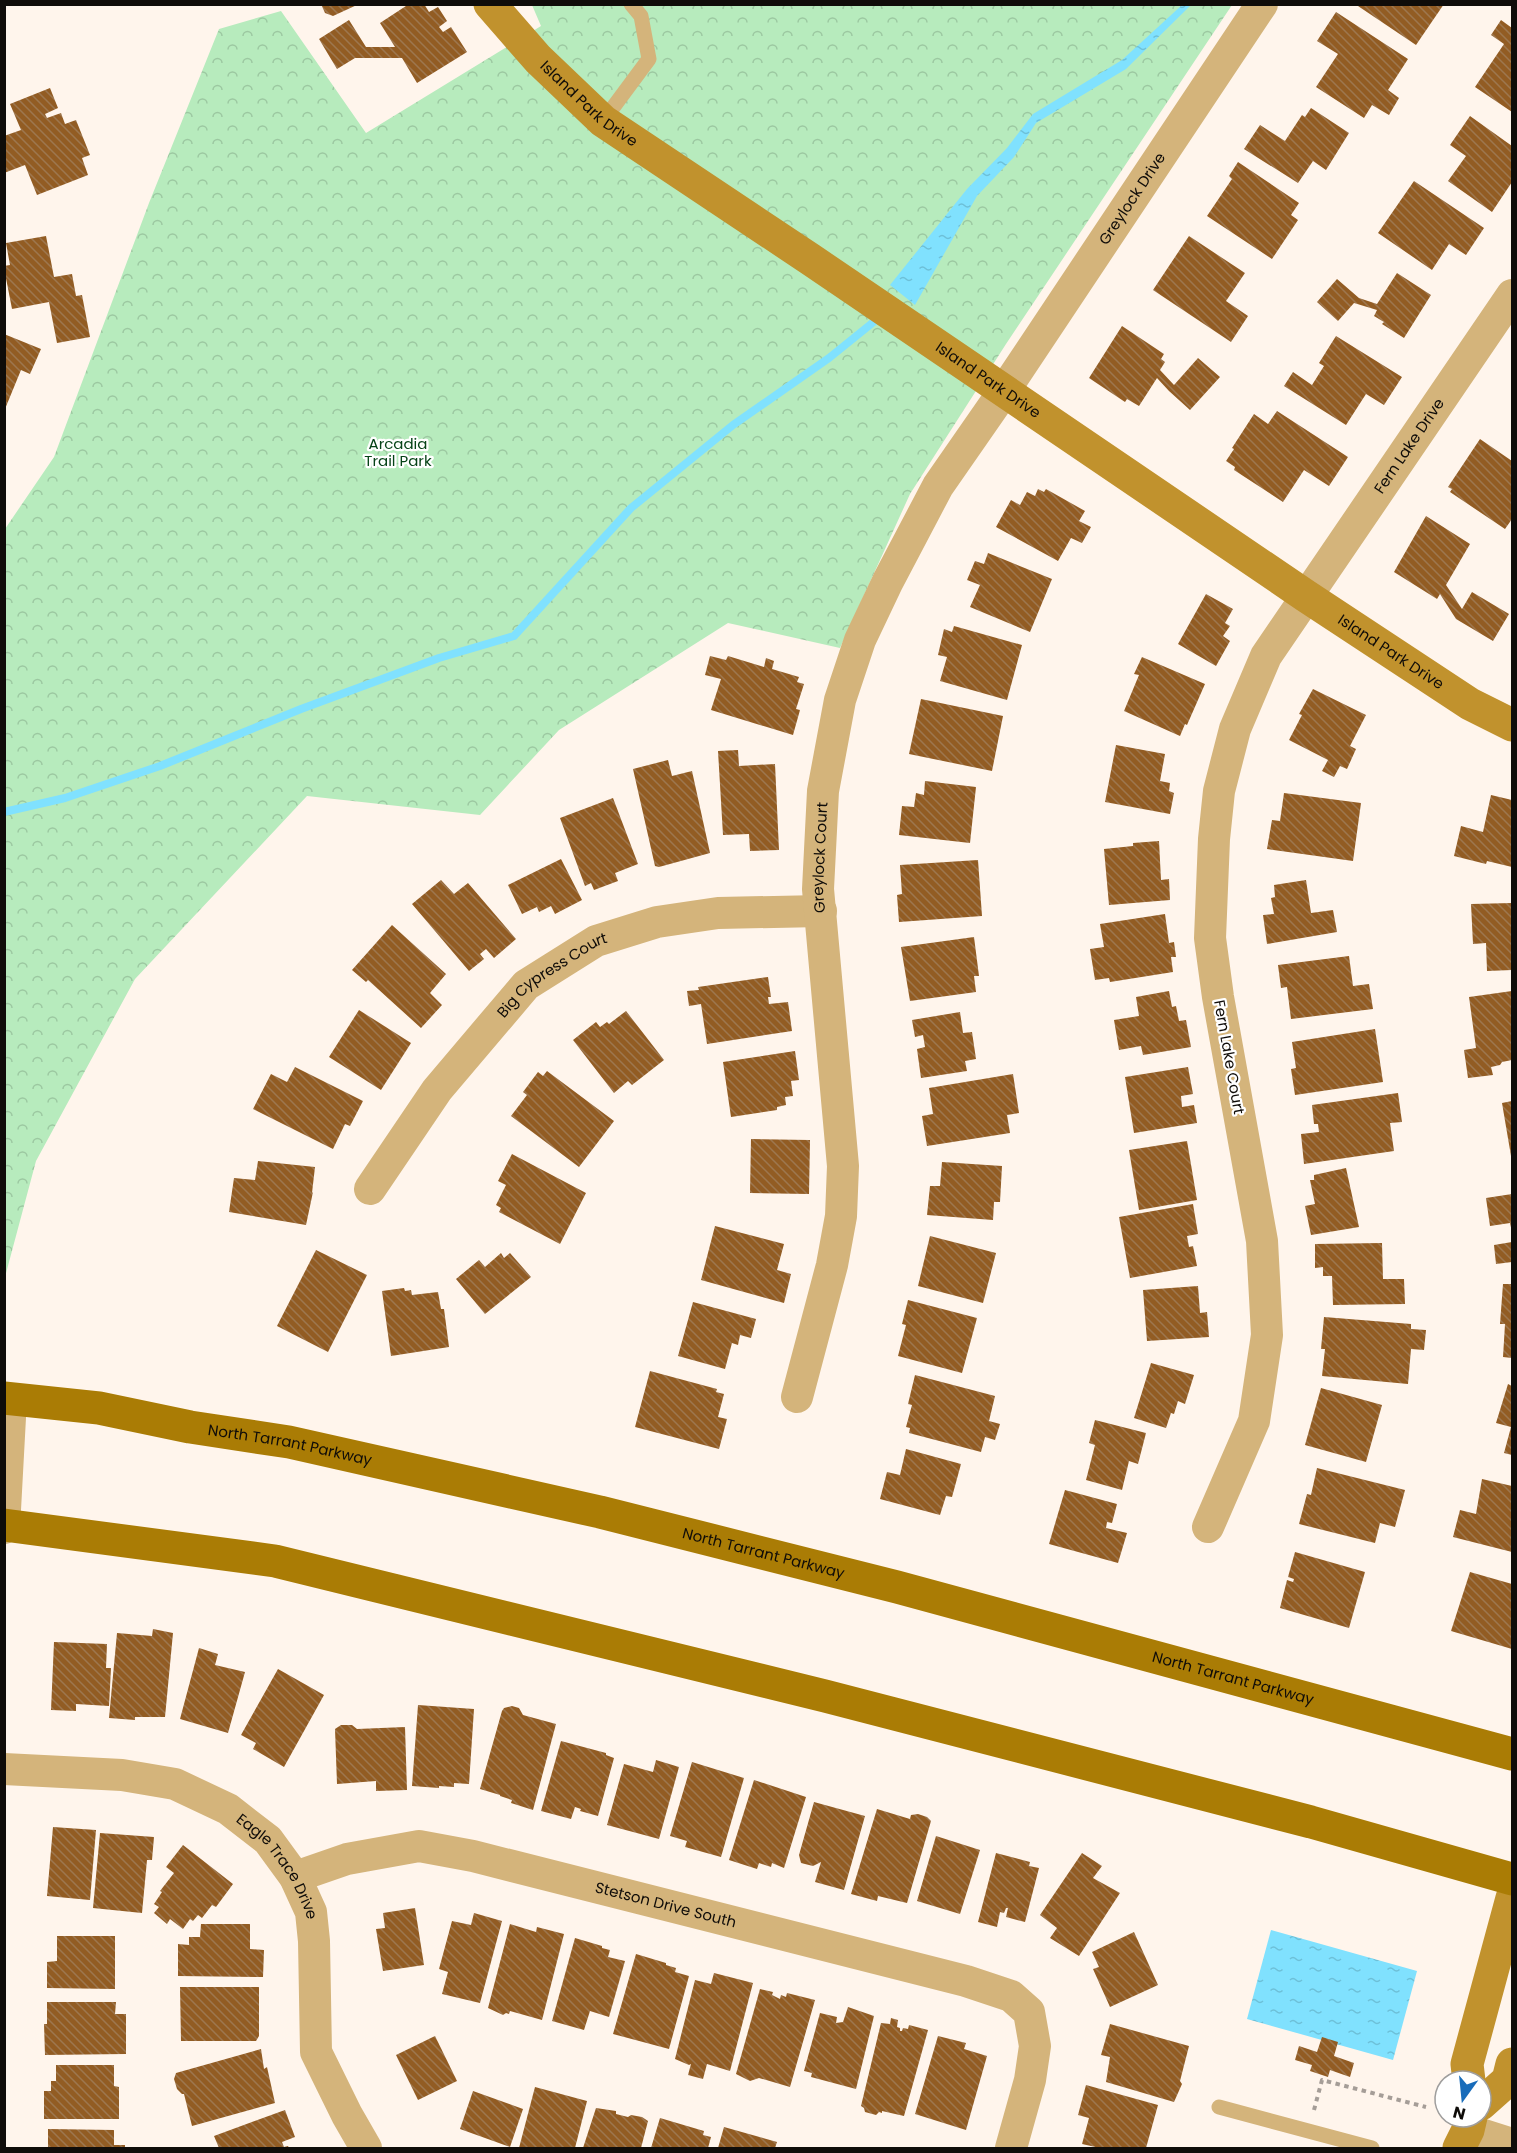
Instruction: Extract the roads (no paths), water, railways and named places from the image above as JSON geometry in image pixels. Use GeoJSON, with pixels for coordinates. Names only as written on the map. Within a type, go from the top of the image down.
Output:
{"type":"FeatureCollection","features":[{"type":"Feature","properties":{"kind":"main road","name":"North Tarrant Parkway"},"geometry":{"type":"LineString","coordinates":[[8,1399],[99,1408],[190,1427],[288,1442],[600,1512],[897,1587],[1512,1754]]}},
{"type":"Feature","properties":{"kind":"main road"},"geometry":{"type":"LineString","coordinates":[[5,1526],[275,1561],[825,1696],[1311,1822],[1512,1879]]}},
{"type":"Feature","properties":{"kind":"street","name":"Island Park Drive"},"geometry":{"type":"LineString","coordinates":[[490,4],[538,59],[603,121],[1306,596],[1470,704],[1512,726]]}},
{"type":"Feature","properties":{"kind":"street","name":"Greylock Drive"},"geometry":{"type":"LineString","coordinates":[[1004,391],[1262,4]]}},
{"type":"Feature","properties":{"kind":"street","name":"Fern Lake Drive"},"geometry":{"type":"LineString","coordinates":[[1306,596],[1512,295]]}},
{"type":"Feature","properties":{"kind":"street","name":"Greylock Court"},"geometry":{"type":"LineString","coordinates":[[797,1397],[832,1265],[841,1216],[843,1166],[818,889],[823,790],[840,700],[860,640],[938,486],[1004,391]]}},
{"type":"Feature","properties":{"kind":"street","name":"Fern Lake Court"},"geometry":{"type":"LineString","coordinates":[[1208,1527],[1254,1420],[1267,1335],[1262,1241],[1218,997],[1210,938],[1214,839],[1219,791],[1236,729],[1266,656],[1306,596]]}},
{"type":"Feature","properties":{"kind":"street","name":"Big Cypress Court"},"geometry":{"type":"LineString","coordinates":[[370,1189],[437,1090],[493,1021],[526,985],[576,953],[596,941],[657,922],[718,913],[821,911]]}},
{"type":"Feature","properties":{"kind":"street"},"geometry":{"type":"LineString","coordinates":[[5,1526],[8,1399]]}},
{"type":"Feature","properties":{"kind":"street","name":"Eagle Trace Drive"},"geometry":{"type":"LineString","coordinates":[[4,1769],[123,1775],[176,1784],[228,1809],[268,1840],[295,1877],[311,1912],[314,1941],[316,2052],[366,2148]]}},
{"type":"Feature","properties":{"kind":"street","name":"Stetson Drive South"},"geometry":{"type":"LineString","coordinates":[[295,1877],[347,1859],[419,1846],[473,1856],[966,1981],[1011,1996],[1029,2012],[1035,2046],[1030,2080],[1011,2148]]}},
{"type":"Feature","properties":{"kind":"street"},"geometry":{"type":"LineString","coordinates":[[1468,2069],[1467,2064],[1512,1898]]}},
{"type":"Feature","properties":{"kind":"street"},"geometry":{"type":"LineString","coordinates":[[1493,2098],[1508,2080],[1512,2064]]}},
{"type":"Feature","properties":{"kind":"street"},"geometry":{"type":"LineString","coordinates":[[1479,2129],[1512,2144]]}},
{"type":"Feature","properties":{"kind":"lane"},"geometry":{"type":"LineString","coordinates":[[603,121],[649,59],[641,16],[631,4]]}},
{"type":"Feature","properties":{"kind":"lane"},"geometry":{"type":"LineString","coordinates":[[1218,2107],[1372,2148]]}},
{"type":"Feature","properties":{"kind":"water"},"geometry":{"type":"Polygon","coordinates":[[[1182,5],[1191,5],[1126,69],[1036,123],[1014,157],[977,196],[915,305],[890,285],[967,189],[1007,148],[1033,114],[1122,60],[1182,5]]]}},
{"type":"Feature","properties":{"kind":"water"},"geometry":{"type":"Polygon","coordinates":[[[1271,1930],[1417,1971],[1393,2060],[1247,2019],[1271,1930]]]}},
{"type":"Feature","properties":{"kind":"waterway"},"geometry":{"type":"LineString","coordinates":[[4,812],[65,798],[160,766],[301,709],[439,658],[514,636],[631,508],[733,425],[829,358],[881,316]]}},
{"type":"Feature","properties":{"kind":"park label","name":"Arcadia Trail Park"},"geometry":{"type":"Point","coordinates":[398,452]}}]}
